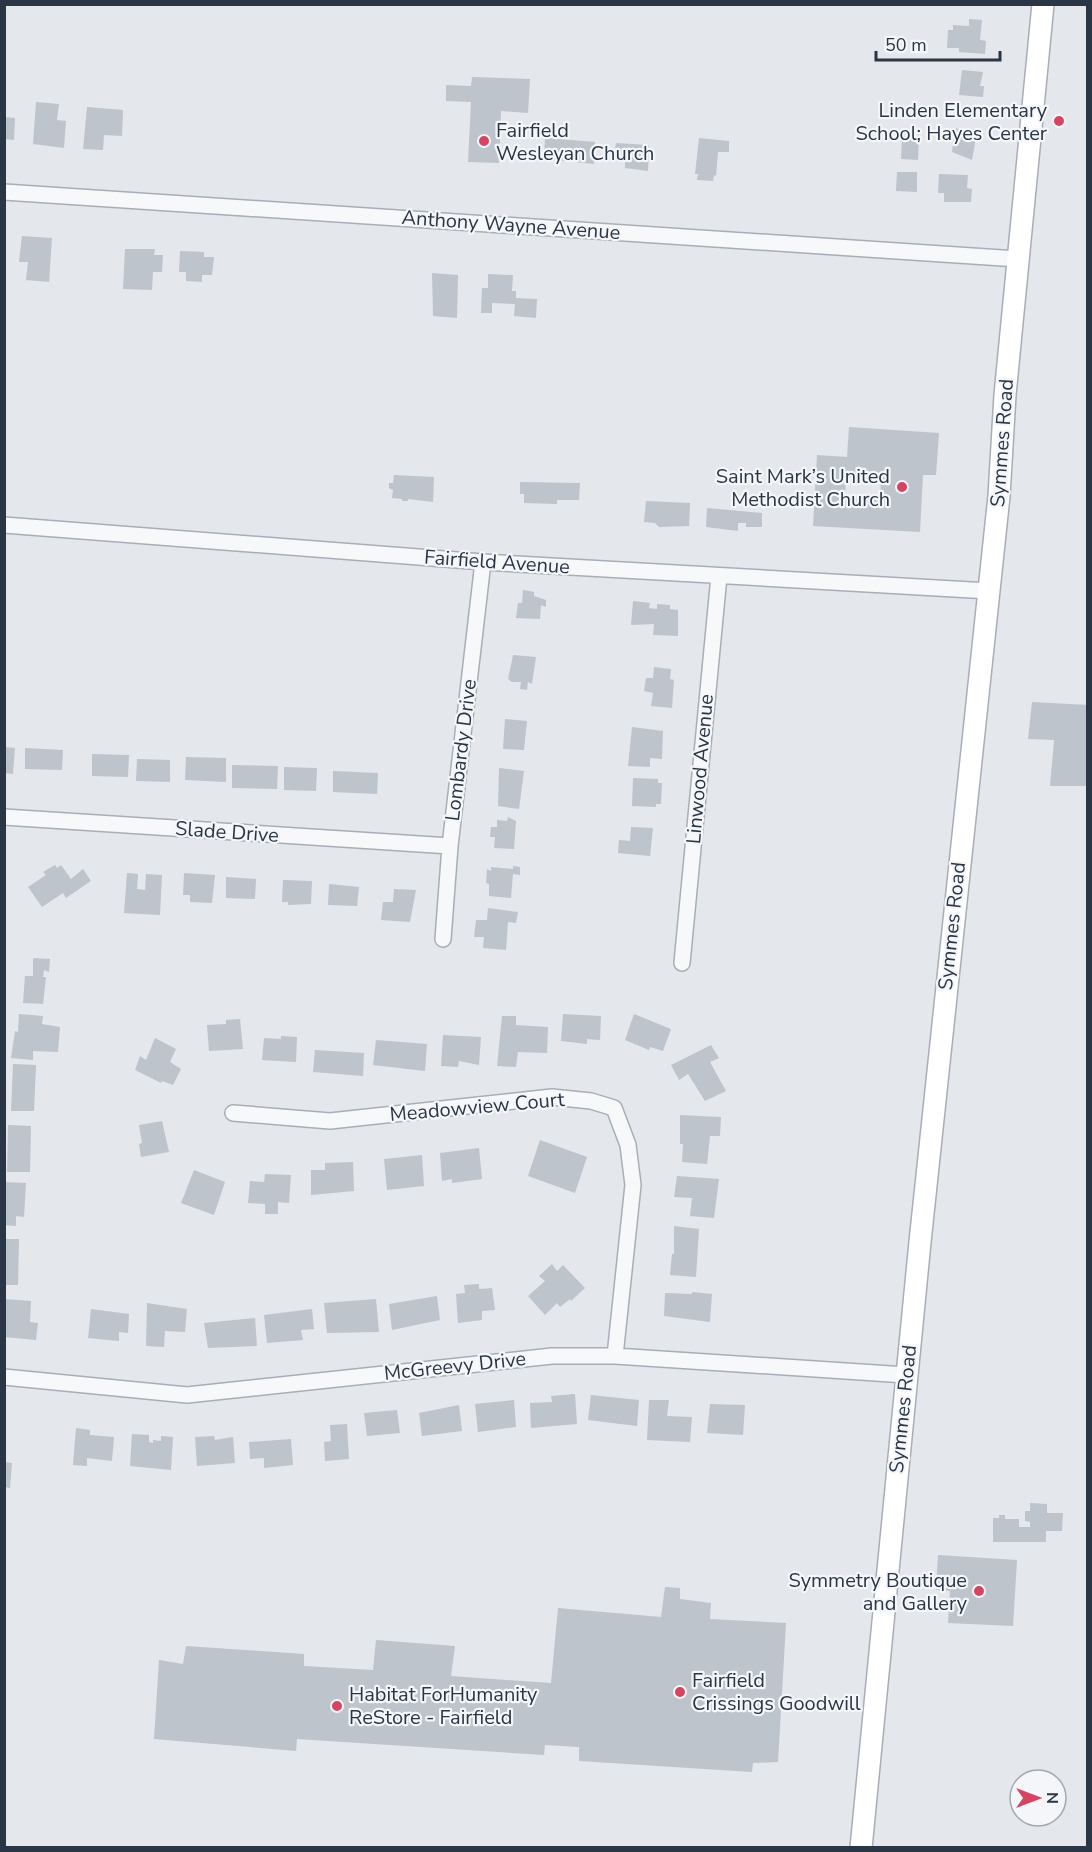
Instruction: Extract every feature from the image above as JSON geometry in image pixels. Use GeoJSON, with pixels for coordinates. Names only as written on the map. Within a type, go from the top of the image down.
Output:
{"type":"FeatureCollection","features":[{"type":"Feature","properties":{"kind":"main road","name":"Symmes Road"},"geometry":{"type":"LineString","coordinates":[[861,1848],[906,1375],[984,617],[989,591],[1043,4]]}},
{"type":"Feature","properties":{"kind":"street","name":"Anthony Wayne Avenue"},"geometry":{"type":"LineString","coordinates":[[4,192],[1018,259]]}},
{"type":"Feature","properties":{"kind":"street","name":"Fairfield Avenue"},"geometry":{"type":"LineString","coordinates":[[4,525],[483,562],[989,591]]}},
{"type":"Feature","properties":{"kind":"street","name":"Lombardy Drive"},"geometry":{"type":"LineString","coordinates":[[443,939],[450,846],[483,562]]}},
{"type":"Feature","properties":{"kind":"street","name":"Linwood Avenue"},"geometry":{"type":"LineString","coordinates":[[682,963],[719,576]]}},
{"type":"Feature","properties":{"kind":"street","name":"Slade Drive"},"geometry":{"type":"LineString","coordinates":[[4,817],[450,846]]}},
{"type":"Feature","properties":{"kind":"street","name":"Meadowview Court"},"geometry":{"type":"LineString","coordinates":[[233,1113],[330,1121],[552,1097],[591,1101],[614,1108],[628,1144],[633,1185],[615,1356]]}},
{"type":"Feature","properties":{"kind":"street","name":"McGreevy Drive"},"geometry":{"type":"LineString","coordinates":[[4,1377],[187,1395],[552,1356],[615,1356],[906,1375]]}},
{"type":"Feature","properties":{"kind":"building"},"geometry":{"type":"Polygon","coordinates":[[[969,19],[982,20],[980,40],[986,41],[985,54],[959,52],[959,48],[947,48],[948,30],[953,30],[953,25],[969,26],[969,19]]]}},
{"type":"Feature","properties":{"kind":"building"},"geometry":{"type":"Polygon","coordinates":[[[962,70],[983,72],[980,86],[984,86],[983,97],[959,95],[962,70]]]}},
{"type":"Feature","properties":{"kind":"building"},"geometry":{"type":"Polygon","coordinates":[[[472,77],[530,79],[528,113],[501,111],[499,163],[468,162],[471,102],[446,101],[446,85],[471,86],[472,77]]]}},
{"type":"Feature","properties":{"kind":"building"},"geometry":{"type":"Polygon","coordinates":[[[36,102],[59,104],[57,120],[66,121],[64,148],[33,144],[36,102]]]}},
{"type":"Feature","properties":{"kind":"building"},"geometry":{"type":"Polygon","coordinates":[[[87,107],[123,110],[122,136],[104,135],[103,150],[83,149],[87,107]]]}},
{"type":"Feature","properties":{"kind":"building"},"geometry":{"type":"Polygon","coordinates":[[[4,117],[15,118],[14,140],[4,139],[4,117]]]}},
{"type":"Feature","properties":{"kind":"building"},"geometry":{"type":"Polygon","coordinates":[[[955,128],[977,132],[972,160],[952,152],[955,128]]]}},
{"type":"Feature","properties":{"kind":"building"},"geometry":{"type":"Polygon","coordinates":[[[902,136],[919,137],[918,160],[901,159],[902,136]]]}},
{"type":"Feature","properties":{"kind":"building"},"geometry":{"type":"Polygon","coordinates":[[[545,138],[595,142],[594,164],[544,159],[545,138]]]}},
{"type":"Feature","properties":{"kind":"building"},"geometry":{"type":"Polygon","coordinates":[[[699,138],[729,141],[729,152],[718,152],[716,176],[714,175],[713,181],[697,180],[698,174],[695,174],[699,138]]]}},
{"type":"Feature","properties":{"kind":"building"},"geometry":{"type":"Polygon","coordinates":[[[616,143],[649,145],[648,171],[625,168],[625,162],[613,161],[616,143]]]}},
{"type":"Feature","properties":{"kind":"building"},"geometry":{"type":"Polygon","coordinates":[[[897,172],[917,172],[917,192],[896,191],[897,172]]]}},
{"type":"Feature","properties":{"kind":"building"},"geometry":{"type":"Polygon","coordinates":[[[939,174],[968,175],[967,188],[972,189],[971,202],[944,202],[944,193],[938,193],[939,174]]]}},
{"type":"Feature","properties":{"kind":"building"},"geometry":{"type":"Polygon","coordinates":[[[22,236],[52,238],[49,282],[26,280],[28,262],[19,262],[22,236]]]}},
{"type":"Feature","properties":{"kind":"building"},"geometry":{"type":"Polygon","coordinates":[[[125,249],[155,249],[154,255],[163,255],[162,272],[153,272],[152,290],[123,289],[125,249]]]}},
{"type":"Feature","properties":{"kind":"building"},"geometry":{"type":"Polygon","coordinates":[[[180,251],[204,252],[204,257],[214,257],[212,275],[202,275],[202,282],[186,281],[186,272],[179,272],[180,251]]]}},
{"type":"Feature","properties":{"kind":"building"},"geometry":{"type":"Polygon","coordinates":[[[432,273],[458,275],[457,318],[433,316],[432,273]]]}},
{"type":"Feature","properties":{"kind":"building"},"geometry":{"type":"Polygon","coordinates":[[[488,274],[513,275],[512,291],[516,291],[516,298],[537,299],[536,318],[514,316],[515,304],[492,303],[492,313],[481,313],[482,288],[488,288],[488,274]]]}},
{"type":"Feature","properties":{"kind":"building","name":"Saint Mark’s United Methodist Church"},"geometry":{"type":"Polygon","coordinates":[[[849,427],[939,433],[936,475],[923,475],[920,532],[813,526],[817,455],[847,457],[849,427]],[[846,477],[845,496],[880,498],[881,479],[846,477]]]}},
{"type":"Feature","properties":{"kind":"building"},"geometry":{"type":"Polygon","coordinates":[[[394,475],[434,477],[433,502],[408,499],[408,501],[402,501],[402,499],[392,498],[393,490],[389,488],[389,483],[393,483],[394,475]]]}},
{"type":"Feature","properties":{"kind":"building"},"geometry":{"type":"Polygon","coordinates":[[[520,482],[580,483],[579,500],[557,500],[557,504],[524,503],[524,494],[520,494],[520,482]]]}},
{"type":"Feature","properties":{"kind":"building"},"geometry":{"type":"Polygon","coordinates":[[[646,501],[690,503],[689,526],[659,527],[655,523],[644,522],[646,501]]]}},
{"type":"Feature","properties":{"kind":"building"},"geometry":{"type":"Polygon","coordinates":[[[707,508],[762,513],[762,527],[746,527],[746,523],[738,523],[738,531],[706,527],[707,508]]]}},
{"type":"Feature","properties":{"kind":"building"},"geometry":{"type":"Polygon","coordinates":[[[523,590],[534,592],[534,596],[546,600],[546,607],[541,605],[540,619],[516,618],[518,603],[522,603],[523,590]]]}},
{"type":"Feature","properties":{"kind":"building"},"geometry":{"type":"Polygon","coordinates":[[[633,601],[650,603],[649,608],[657,609],[657,604],[670,605],[670,609],[678,610],[678,636],[653,635],[654,624],[631,625],[633,601]]]}},
{"type":"Feature","properties":{"kind":"building"},"geometry":{"type":"Polygon","coordinates":[[[513,655],[536,657],[532,684],[528,682],[527,690],[520,689],[521,682],[512,682],[508,679],[513,655]]]}},
{"type":"Feature","properties":{"kind":"building"},"geometry":{"type":"Polygon","coordinates":[[[654,667],[671,669],[670,679],[674,680],[672,708],[651,706],[653,693],[644,691],[646,678],[653,678],[654,667]]]}},
{"type":"Feature","properties":{"kind":"building"},"geometry":{"type":"Polygon","coordinates":[[[1032,702],[1088,705],[1087,786],[1050,786],[1054,740],[1028,739],[1032,702]]]}},
{"type":"Feature","properties":{"kind":"building"},"geometry":{"type":"Polygon","coordinates":[[[505,719],[527,721],[524,750],[503,749],[505,719]]]}},
{"type":"Feature","properties":{"kind":"building"},"geometry":{"type":"Polygon","coordinates":[[[632,727],[663,731],[662,759],[650,758],[650,767],[628,766],[632,727]]]}},
{"type":"Feature","properties":{"kind":"building"},"geometry":{"type":"Polygon","coordinates":[[[4,747],[15,748],[13,774],[4,773],[4,747]]]}},
{"type":"Feature","properties":{"kind":"building"},"geometry":{"type":"Polygon","coordinates":[[[25,748],[63,750],[62,770],[25,769],[25,748]]]}},
{"type":"Feature","properties":{"kind":"building"},"geometry":{"type":"Polygon","coordinates":[[[92,754],[129,755],[128,777],[92,776],[92,754]]]}},
{"type":"Feature","properties":{"kind":"building"},"geometry":{"type":"Polygon","coordinates":[[[186,757],[226,758],[226,782],[185,780],[186,757]]]}},
{"type":"Feature","properties":{"kind":"building"},"geometry":{"type":"Polygon","coordinates":[[[137,759],[170,760],[170,782],[136,781],[137,759]]]}},
{"type":"Feature","properties":{"kind":"building"},"geometry":{"type":"Polygon","coordinates":[[[232,765],[278,766],[277,789],[232,788],[232,765]]]}},
{"type":"Feature","properties":{"kind":"building"},"geometry":{"type":"Polygon","coordinates":[[[284,767],[317,768],[316,791],[284,790],[284,767]]]}},
{"type":"Feature","properties":{"kind":"building"},"geometry":{"type":"Polygon","coordinates":[[[499,768],[524,771],[519,809],[498,806],[499,768]]]}},
{"type":"Feature","properties":{"kind":"building"},"geometry":{"type":"Polygon","coordinates":[[[333,771],[378,773],[377,794],[333,792],[333,771]]]}},
{"type":"Feature","properties":{"kind":"building"},"geometry":{"type":"Polygon","coordinates":[[[633,778],[658,779],[658,783],[662,783],[661,804],[656,804],[656,807],[632,806],[633,778]]]}},
{"type":"Feature","properties":{"kind":"building"},"geometry":{"type":"Polygon","coordinates":[[[508,817],[516,821],[514,849],[494,848],[495,837],[490,837],[491,827],[497,827],[497,820],[507,821],[508,817]]]}},
{"type":"Feature","properties":{"kind":"building"},"geometry":{"type":"Polygon","coordinates":[[[631,827],[653,828],[650,856],[618,853],[619,840],[630,841],[631,827]]]}},
{"type":"Feature","properties":{"kind":"building"},"geometry":{"type":"Polygon","coordinates":[[[55,865],[57,868],[61,865],[71,879],[83,869],[91,881],[66,898],[63,893],[42,907],[28,887],[46,875],[43,872],[55,865]]]}},
{"type":"Feature","properties":{"kind":"building"},"geometry":{"type":"Polygon","coordinates":[[[513,866],[520,867],[520,875],[513,874],[511,898],[489,896],[489,884],[486,883],[487,869],[491,871],[491,867],[513,869],[513,866]]]}},
{"type":"Feature","properties":{"kind":"building"},"geometry":{"type":"Polygon","coordinates":[[[127,873],[138,874],[137,889],[145,890],[146,874],[162,875],[160,915],[124,913],[127,873]]]}},
{"type":"Feature","properties":{"kind":"building"},"geometry":{"type":"Polygon","coordinates":[[[184,873],[215,875],[212,903],[190,902],[190,895],[183,895],[184,873]]]}},
{"type":"Feature","properties":{"kind":"building"},"geometry":{"type":"Polygon","coordinates":[[[226,877],[256,879],[255,899],[226,898],[226,877]]]}},
{"type":"Feature","properties":{"kind":"building"},"geometry":{"type":"Polygon","coordinates":[[[283,880],[312,881],[311,904],[288,905],[288,902],[282,902],[283,880]]]}},
{"type":"Feature","properties":{"kind":"building"},"geometry":{"type":"Polygon","coordinates":[[[329,884],[359,887],[357,906],[328,905],[329,884]]]}},
{"type":"Feature","properties":{"kind":"building"},"geometry":{"type":"Polygon","coordinates":[[[394,889],[416,890],[410,922],[381,920],[383,902],[393,902],[394,889]]]}},
{"type":"Feature","properties":{"kind":"building"},"geometry":{"type":"Polygon","coordinates":[[[488,908],[518,912],[516,923],[508,922],[506,950],[483,948],[484,937],[474,937],[476,920],[487,920],[488,908]]]}},
{"type":"Feature","properties":{"kind":"building"},"geometry":{"type":"Polygon","coordinates":[[[33,958],[50,959],[49,972],[44,970],[43,977],[46,977],[43,1004],[23,1003],[25,976],[33,976],[33,958]]]}},
{"type":"Feature","properties":{"kind":"building"},"geometry":{"type":"Polygon","coordinates":[[[19,1014],[43,1016],[42,1024],[60,1027],[58,1052],[33,1051],[33,1060],[11,1058],[15,1031],[18,1032],[19,1014]]]}},
{"type":"Feature","properties":{"kind":"building"},"geometry":{"type":"Polygon","coordinates":[[[563,1014],[601,1016],[600,1040],[587,1039],[587,1044],[561,1041],[563,1014]]]}},
{"type":"Feature","properties":{"kind":"building"},"geometry":{"type":"Polygon","coordinates":[[[634,1014],[671,1029],[663,1051],[650,1047],[649,1050],[625,1040],[634,1014]]]}},
{"type":"Feature","properties":{"kind":"building"},"geometry":{"type":"Polygon","coordinates":[[[502,1016],[516,1016],[516,1025],[548,1027],[547,1053],[518,1052],[516,1067],[497,1066],[502,1016]]]}},
{"type":"Feature","properties":{"kind":"building"},"geometry":{"type":"Polygon","coordinates":[[[240,1019],[243,1049],[209,1051],[207,1025],[226,1024],[226,1020],[240,1019]]]}},
{"type":"Feature","properties":{"kind":"building"},"geometry":{"type":"Polygon","coordinates":[[[443,1035],[481,1037],[479,1065],[459,1061],[458,1067],[441,1066],[443,1035]]]}},
{"type":"Feature","properties":{"kind":"building"},"geometry":{"type":"Polygon","coordinates":[[[281,1036],[297,1037],[296,1062],[262,1060],[264,1038],[281,1039],[281,1036]]]}},
{"type":"Feature","properties":{"kind":"building"},"geometry":{"type":"Polygon","coordinates":[[[155,1038],[176,1049],[170,1062],[181,1069],[173,1085],[162,1081],[161,1083],[135,1070],[140,1056],[146,1060],[155,1038]]]}},
{"type":"Feature","properties":{"kind":"building"},"geometry":{"type":"Polygon","coordinates":[[[376,1040],[427,1044],[425,1071],[373,1065],[376,1040]]]}},
{"type":"Feature","properties":{"kind":"building"},"geometry":{"type":"Polygon","coordinates":[[[711,1045],[719,1058],[710,1062],[726,1091],[705,1101],[688,1074],[679,1080],[671,1065],[711,1045]]]}},
{"type":"Feature","properties":{"kind":"building"},"geometry":{"type":"Polygon","coordinates":[[[315,1050],[364,1053],[363,1076],[313,1072],[315,1050]]]}},
{"type":"Feature","properties":{"kind":"building"},"geometry":{"type":"Polygon","coordinates":[[[13,1064],[36,1065],[34,1111],[11,1111],[13,1064]]]}},
{"type":"Feature","properties":{"kind":"building"},"geometry":{"type":"Polygon","coordinates":[[[680,1115],[721,1117],[720,1136],[710,1136],[707,1164],[682,1162],[680,1115]]]}},
{"type":"Feature","properties":{"kind":"building"},"geometry":{"type":"Polygon","coordinates":[[[162,1121],[169,1152],[141,1157],[139,1144],[142,1143],[139,1125],[162,1121]]]}},
{"type":"Feature","properties":{"kind":"building"},"geometry":{"type":"Polygon","coordinates":[[[8,1125],[31,1126],[30,1172],[7,1172],[8,1125]]]}},
{"type":"Feature","properties":{"kind":"building"},"geometry":{"type":"Polygon","coordinates":[[[540,1140],[587,1157],[575,1193],[528,1176],[540,1140]]]}},
{"type":"Feature","properties":{"kind":"building"},"geometry":{"type":"Polygon","coordinates":[[[479,1148],[482,1179],[452,1183],[452,1179],[442,1181],[440,1153],[479,1148]]]}},
{"type":"Feature","properties":{"kind":"building"},"geometry":{"type":"Polygon","coordinates":[[[422,1155],[424,1186],[387,1190],[384,1159],[422,1155]]]}},
{"type":"Feature","properties":{"kind":"building"},"geometry":{"type":"Polygon","coordinates":[[[353,1162],[354,1191],[311,1195],[311,1170],[325,1170],[325,1163],[353,1162]]]}},
{"type":"Feature","properties":{"kind":"building"},"geometry":{"type":"Polygon","coordinates":[[[194,1170],[225,1182],[214,1215],[181,1203],[194,1170]]]}},
{"type":"Feature","properties":{"kind":"building"},"geometry":{"type":"Polygon","coordinates":[[[265,1174],[291,1175],[289,1203],[278,1202],[278,1214],[265,1214],[265,1204],[248,1203],[250,1181],[264,1182],[265,1174]]]}},
{"type":"Feature","properties":{"kind":"building"},"geometry":{"type":"Polygon","coordinates":[[[677,1176],[719,1179],[714,1218],[690,1216],[692,1198],[674,1197],[677,1176]]]}},
{"type":"Feature","properties":{"kind":"building"},"geometry":{"type":"Polygon","coordinates":[[[4,1182],[26,1183],[24,1217],[16,1216],[16,1226],[4,1225],[4,1182]]]}},
{"type":"Feature","properties":{"kind":"building"},"geometry":{"type":"Polygon","coordinates":[[[674,1226],[699,1229],[696,1277],[670,1275],[672,1254],[674,1254],[674,1226]]]}},
{"type":"Feature","properties":{"kind":"building"},"geometry":{"type":"Polygon","coordinates":[[[4,1239],[19,1239],[18,1285],[4,1285],[4,1239]]]}},
{"type":"Feature","properties":{"kind":"building"},"geometry":{"type":"Polygon","coordinates":[[[552,1264],[557,1271],[563,1265],[585,1288],[571,1301],[570,1299],[560,1307],[557,1303],[545,1315],[528,1296],[545,1281],[539,1276],[552,1264]]]}},
{"type":"Feature","properties":{"kind":"building"},"geometry":{"type":"Polygon","coordinates":[[[479,1284],[479,1289],[492,1288],[495,1310],[482,1311],[482,1320],[458,1323],[456,1294],[465,1293],[464,1285],[479,1284]]]}},
{"type":"Feature","properties":{"kind":"building"},"geometry":{"type":"Polygon","coordinates":[[[692,1292],[712,1294],[710,1322],[664,1316],[665,1293],[692,1294],[692,1292]]]}},
{"type":"Feature","properties":{"kind":"building"},"geometry":{"type":"Polygon","coordinates":[[[437,1296],[440,1320],[392,1330],[389,1304],[437,1296]]]}},
{"type":"Feature","properties":{"kind":"building"},"geometry":{"type":"Polygon","coordinates":[[[4,1299],[31,1301],[30,1322],[38,1323],[36,1340],[4,1337],[4,1299]]]}},
{"type":"Feature","properties":{"kind":"building"},"geometry":{"type":"Polygon","coordinates":[[[376,1299],[379,1332],[327,1333],[324,1303],[376,1299]]]}},
{"type":"Feature","properties":{"kind":"building"},"geometry":{"type":"Polygon","coordinates":[[[147,1303],[187,1309],[185,1332],[165,1331],[164,1347],[146,1346],[147,1303]]]}},
{"type":"Feature","properties":{"kind":"building"},"geometry":{"type":"Polygon","coordinates":[[[91,1309],[129,1314],[128,1333],[119,1332],[119,1341],[88,1338],[91,1309]]]}},
{"type":"Feature","properties":{"kind":"building"},"geometry":{"type":"Polygon","coordinates":[[[312,1309],[314,1329],[301,1330],[303,1340],[267,1343],[264,1315],[312,1309]]]}},
{"type":"Feature","properties":{"kind":"building"},"geometry":{"type":"Polygon","coordinates":[[[255,1318],[257,1346],[208,1348],[204,1323],[255,1318]]]}},
{"type":"Feature","properties":{"kind":"building"},"geometry":{"type":"Polygon","coordinates":[[[575,1394],[577,1424],[531,1428],[530,1403],[552,1402],[551,1396],[575,1394]]]}},
{"type":"Feature","properties":{"kind":"building"},"geometry":{"type":"Polygon","coordinates":[[[591,1395],[639,1400],[637,1426],[588,1420],[591,1395]]]}},
{"type":"Feature","properties":{"kind":"building"},"geometry":{"type":"Polygon","coordinates":[[[514,1400],[516,1427],[478,1432],[475,1404],[514,1400]]]}},
{"type":"Feature","properties":{"kind":"building"},"geometry":{"type":"Polygon","coordinates":[[[649,1400],[669,1400],[667,1416],[692,1417],[690,1442],[647,1440],[649,1400]]]}},
{"type":"Feature","properties":{"kind":"building"},"geometry":{"type":"Polygon","coordinates":[[[710,1404],[745,1405],[743,1435],[707,1433],[710,1404]]]}},
{"type":"Feature","properties":{"kind":"building"},"geometry":{"type":"Polygon","coordinates":[[[459,1405],[462,1431],[422,1436],[419,1413],[459,1405]]]}},
{"type":"Feature","properties":{"kind":"building"},"geometry":{"type":"Polygon","coordinates":[[[397,1410],[400,1433],[367,1436],[364,1413],[397,1410]]]}},
{"type":"Feature","properties":{"kind":"building"},"geometry":{"type":"Polygon","coordinates":[[[347,1424],[349,1459],[325,1461],[324,1442],[331,1441],[330,1425],[347,1424]]]}},
{"type":"Feature","properties":{"kind":"building"},"geometry":{"type":"Polygon","coordinates":[[[76,1428],[90,1430],[90,1435],[114,1437],[112,1461],[87,1458],[87,1466],[73,1465],[76,1428]]]}},
{"type":"Feature","properties":{"kind":"building"},"geometry":{"type":"Polygon","coordinates":[[[132,1434],[149,1435],[149,1442],[153,1443],[153,1440],[161,1441],[161,1436],[173,1437],[171,1470],[130,1466],[132,1434]]]}},
{"type":"Feature","properties":{"kind":"building"},"geometry":{"type":"Polygon","coordinates":[[[214,1436],[215,1440],[233,1437],[235,1463],[197,1466],[195,1437],[214,1436]]]}},
{"type":"Feature","properties":{"kind":"building"},"geometry":{"type":"Polygon","coordinates":[[[291,1439],[293,1465],[264,1468],[264,1458],[250,1459],[249,1442],[291,1439]]]}},
{"type":"Feature","properties":{"kind":"building"},"geometry":{"type":"Polygon","coordinates":[[[4,1462],[12,1463],[10,1488],[4,1487],[4,1462]]]}},
{"type":"Feature","properties":{"kind":"building"},"geometry":{"type":"Polygon","coordinates":[[[1030,1503],[1047,1504],[1047,1513],[1063,1513],[1062,1531],[1046,1531],[1046,1542],[993,1542],[993,1518],[999,1518],[999,1515],[1005,1515],[1005,1519],[1019,1519],[1019,1527],[1030,1527],[1030,1522],[1025,1521],[1025,1511],[1030,1511],[1030,1503]]]}},
{"type":"Feature","properties":{"kind":"building","name":"Symmetry Boutique and Gallery"},"geometry":{"type":"Polygon","coordinates":[[[938,1555],[1017,1560],[1013,1626],[948,1623],[950,1591],[936,1590],[938,1555]]]}},
{"type":"Feature","properties":{"kind":"building"},"geometry":{"type":"Polygon","coordinates":[[[665,1587],[680,1588],[680,1599],[711,1603],[710,1619],[786,1623],[778,1762],[753,1763],[752,1772],[579,1761],[579,1747],[545,1745],[544,1755],[297,1739],[296,1751],[154,1739],[159,1660],[183,1664],[186,1646],[304,1654],[304,1666],[373,1670],[376,1640],[455,1646],[451,1676],[551,1683],[558,1608],[661,1617],[665,1587]]]}},
{"type":"Feature","properties":{"kind":"place","name":"Linden Elementary School; Hayes Center"},"geometry":{"type":"Point","coordinates":[1059,121]}},
{"type":"Feature","properties":{"kind":"place","name":"Fairfield Wesleyan Church"},"geometry":{"type":"Point","coordinates":[484,141]}},
{"type":"Feature","properties":{"kind":"place","name":"Saint Mark’s United Methodist Church"},"geometry":{"type":"Point","coordinates":[902,487]}},
{"type":"Feature","properties":{"kind":"place","name":"Symmetry Boutique and Gallery"},"geometry":{"type":"Point","coordinates":[979,1591]}},
{"type":"Feature","properties":{"kind":"place","name":"Fairfield Crissings Goodwill"},"geometry":{"type":"Point","coordinates":[680,1692]}},
{"type":"Feature","properties":{"kind":"place","name":"Habitat ForHumanity ReStore - Fairfield"},"geometry":{"type":"Point","coordinates":[337,1706]}}]}
